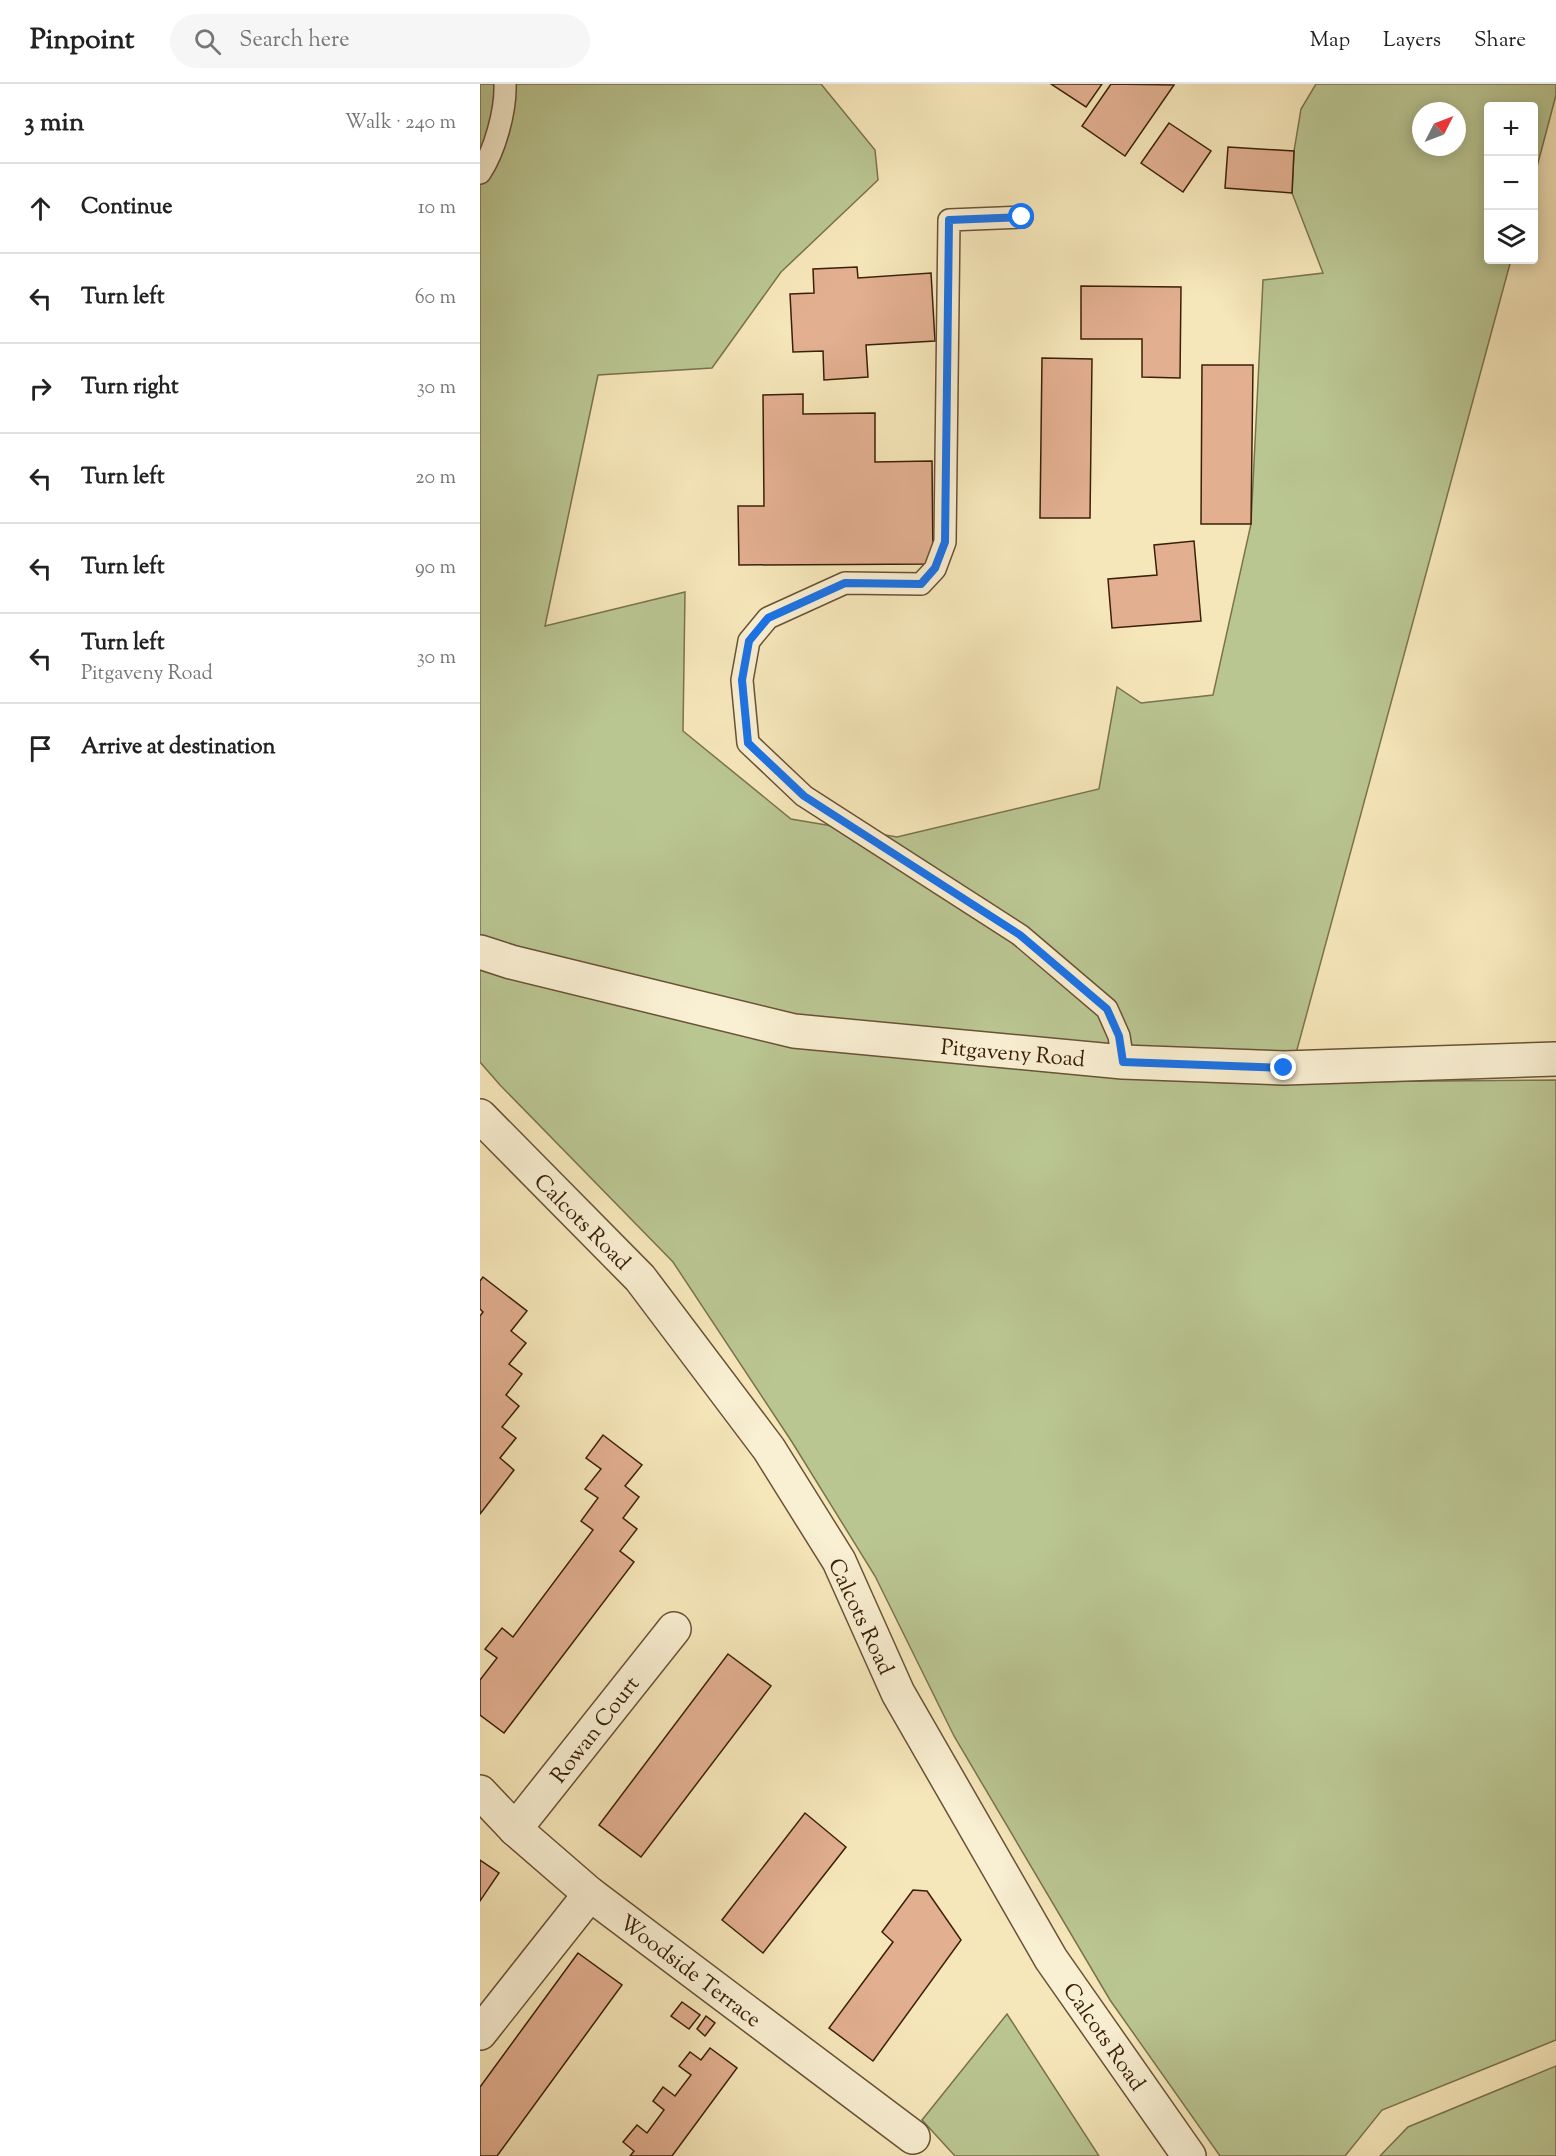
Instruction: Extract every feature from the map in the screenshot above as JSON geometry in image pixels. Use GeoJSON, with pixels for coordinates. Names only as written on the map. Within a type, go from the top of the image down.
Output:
{"type":"FeatureCollection","features":[{"type":"Feature","properties":{"kind":"street","name":"Pitgaveny Road"},"geometry":{"type":"LineString","coordinates":[[480,952],[511,962],[794,1031],[1123,1062],[1284,1068],[1556,1059]]}},
{"type":"Feature","properties":{"kind":"street","name":"Calcots Road"},"geometry":{"type":"LineString","coordinates":[[480,1116],[640,1278],[769,1449],[838,1561],[898,1693],[1051,1959],[1188,2156]]}},
{"type":"Feature","properties":{"kind":"street","name":"Rowan Court"},"geometry":{"type":"LineString","coordinates":[[515,1829],[674,1629]]}},
{"type":"Feature","properties":{"kind":"street","name":"Woodside Terrace"},"geometry":{"type":"LineString","coordinates":[[480,1792],[515,1829],[590,1894],[913,2137]]}},
{"type":"Feature","properties":{"kind":"street"},"geometry":{"type":"LineString","coordinates":[[480,2032],[590,1894]]}},
{"type":"Feature","properties":{"kind":"lane"},"geometry":{"type":"LineString","coordinates":[[480,173],[490,159],[506,97],[506,84]]}},
{"type":"Feature","properties":{"kind":"lane"},"geometry":{"type":"LineString","coordinates":[[1022,217],[949,220],[945,542],[935,568],[921,584],[845,583],[768,618],[749,641],[742,680],[748,743],[804,796],[1020,935],[1107,1009],[1119,1036],[1123,1062]]}},
{"type":"Feature","properties":{"kind":"green space"},"geometry":{"type":"Polygon","coordinates":[[[480,84],[821,84],[875,150],[878,180],[781,272],[712,368],[598,375],[545,626],[685,592],[683,731],[791,819],[897,837],[1099,789],[1117,687],[1141,703],[1213,695],[1251,524],[1263,280],[1323,273],[1292,193],[1294,151],[1301,109],[1316,84],[1556,84],[1556,95],[1538,163],[1538,102],[1484,102],[1484,264],[1510,264],[1295,1057],[802,1046],[1228,1083],[1556,1080],[1556,2040],[1382,2110],[1345,2156],[1220,2156],[1110,2000],[954,1736],[875,1576],[792,1442],[673,1262],[480,1062],[480,84]]]}},
{"type":"Feature","properties":{"kind":"green space"},"geometry":{"type":"Polygon","coordinates":[[[1007,2014],[1099,2156],[955,2156],[922,2120],[1007,2014]]]}},
{"type":"Feature","properties":{"kind":"green space"},"geometry":{"type":"Polygon","coordinates":[[[1556,2066],[1556,2156],[1380,2156],[1408,2127],[1556,2066]]]}},
{"type":"Feature","properties":{"kind":"building"},"geometry":{"type":"Polygon","coordinates":[[[1051,84],[1102,84],[1086,107],[1051,84]]]}},
{"type":"Feature","properties":{"kind":"building"},"geometry":{"type":"Polygon","coordinates":[[[1111,84],[1174,85],[1125,156],[1082,126],[1111,84]]]}},
{"type":"Feature","properties":{"kind":"building"},"geometry":{"type":"Polygon","coordinates":[[[1169,123],[1211,151],[1183,192],[1141,163],[1169,123]]]}},
{"type":"Feature","properties":{"kind":"building"},"geometry":{"type":"Polygon","coordinates":[[[1228,147],[1294,151],[1292,193],[1225,188],[1228,147]]]}},
{"type":"Feature","properties":{"kind":"building"},"geometry":{"type":"Polygon","coordinates":[[[857,267],[858,278],[931,273],[935,341],[866,345],[868,377],[824,380],[823,351],[793,352],[790,294],[814,293],[813,269],[857,267]]]}},
{"type":"Feature","properties":{"kind":"building"},"geometry":{"type":"Polygon","coordinates":[[[1081,286],[1181,287],[1180,378],[1142,377],[1142,339],[1081,339],[1081,286]]]}},
{"type":"Feature","properties":{"kind":"building"},"geometry":{"type":"Polygon","coordinates":[[[1042,358],[1092,359],[1090,518],[1040,518],[1042,358]]]}},
{"type":"Feature","properties":{"kind":"building"},"geometry":{"type":"Polygon","coordinates":[[[1202,365],[1253,365],[1251,524],[1201,524],[1202,365]]]}},
{"type":"Feature","properties":{"kind":"building"},"geometry":{"type":"Polygon","coordinates":[[[803,394],[803,414],[875,413],[875,462],[932,461],[933,564],[739,565],[738,506],[764,506],[763,395],[803,394]]]}},
{"type":"Feature","properties":{"kind":"building"},"geometry":{"type":"Polygon","coordinates":[[[1194,541],[1201,621],[1112,628],[1108,579],[1157,575],[1154,545],[1194,541]]]}},
{"type":"Feature","properties":{"kind":"building"},"geometry":{"type":"Polygon","coordinates":[[[483,1277],[527,1311],[511,1331],[526,1343],[509,1364],[522,1374],[506,1395],[519,1406],[502,1427],[516,1438],[500,1458],[514,1470],[480,1514],[480,1316],[483,1312],[480,1309],[480,1281],[483,1277]]]}},
{"type":"Feature","properties":{"kind":"building"},"geometry":{"type":"Polygon","coordinates":[[[603,1435],[642,1465],[625,1486],[639,1497],[623,1518],[637,1529],[620,1551],[634,1562],[504,1733],[480,1715],[480,1680],[497,1658],[485,1649],[502,1628],[513,1637],[593,1530],[581,1521],[598,1498],[585,1489],[601,1469],[586,1458],[603,1435]]]}},
{"type":"Feature","properties":{"kind":"building"},"geometry":{"type":"Polygon","coordinates":[[[728,1654],[771,1686],[641,1857],[599,1825],[728,1654]]]}},
{"type":"Feature","properties":{"kind":"building"},"geometry":{"type":"Polygon","coordinates":[[[805,1813],[846,1847],[763,1953],[722,1920],[805,1813]]]}},
{"type":"Feature","properties":{"kind":"building"},"geometry":{"type":"Polygon","coordinates":[[[480,1860],[499,1873],[480,1901],[480,1860]]]}},
{"type":"Feature","properties":{"kind":"building"},"geometry":{"type":"Polygon","coordinates":[[[913,1890],[927,1891],[961,1940],[873,2061],[829,2028],[893,1942],[882,1932],[913,1890]]]}},
{"type":"Feature","properties":{"kind":"building"},"geometry":{"type":"Polygon","coordinates":[[[578,1953],[622,1985],[497,2156],[480,2156],[480,2087],[578,1953]]]}},
{"type":"Feature","properties":{"kind":"building"},"geometry":{"type":"Polygon","coordinates":[[[682,2002],[700,2015],[689,2029],[671,2016],[682,2002]]]}},
{"type":"Feature","properties":{"kind":"building"},"geometry":{"type":"Polygon","coordinates":[[[706,2016],[715,2023],[705,2036],[697,2029],[706,2016]]]}},
{"type":"Feature","properties":{"kind":"building"},"geometry":{"type":"Polygon","coordinates":[[[710,2048],[737,2068],[672,2156],[630,2156],[634,2151],[623,2142],[637,2125],[647,2133],[664,2110],[653,2101],[663,2087],[675,2096],[691,2075],[679,2066],[690,2052],[701,2060],[710,2048]]]}},
{"type":"Feature","properties":{"kind":"route"},"geometry":{"type":"LineString","coordinates":[[1022,217],[949,220],[945,542],[935,568],[921,584],[845,583],[768,618],[749,641],[742,680],[748,743],[804,796],[1020,935],[1107,1009],[1119,1036],[1123,1062],[1284,1068]]}}]}
